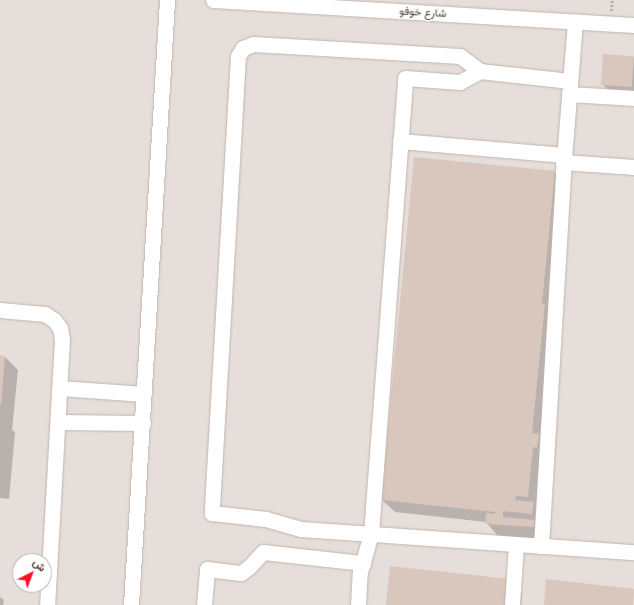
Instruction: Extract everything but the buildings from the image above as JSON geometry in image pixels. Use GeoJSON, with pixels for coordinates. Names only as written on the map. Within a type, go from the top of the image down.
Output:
{"type":"FeatureCollection","features":[{"type":"Feature","properties":{"kind":"street"},"geometry":{"type":"LineString","coordinates":[[131,605],[167,0]]}},
{"type":"Feature","properties":{"kind":"street","name":"شارع خوفو"},"geometry":{"type":"LineString","coordinates":[[213,0],[634,25]]}},
{"type":"Feature","properties":{"kind":"street"},"geometry":{"type":"LineString","coordinates":[[541,546],[564,158],[575,21]]}},
{"type":"Feature","properties":{"kind":"street"},"geometry":{"type":"LineString","coordinates":[[634,98],[570,88],[480,71],[460,56],[253,44],[243,48],[238,56],[212,513],[266,519],[301,529],[634,552]]}},
{"type":"Feature","properties":{"kind":"street"},"geometry":{"type":"LineString","coordinates":[[358,605],[360,572],[371,534],[405,78],[460,82],[480,71]]}},
{"type":"Feature","properties":{"kind":"street"},"geometry":{"type":"LineString","coordinates":[[400,142],[564,158],[634,167]]}},
{"type":"Feature","properties":{"kind":"street"},"geometry":{"type":"LineString","coordinates":[[0,310],[38,312],[45,314],[54,320],[60,328],[62,338],[47,605]]}},
{"type":"Feature","properties":{"kind":"street"},"geometry":{"type":"LineString","coordinates":[[60,388],[144,394]]}},
{"type":"Feature","properties":{"kind":"street"},"geometry":{"type":"LineString","coordinates":[[58,422],[143,422]]}},
{"type":"Feature","properties":{"kind":"street"},"geometry":{"type":"LineString","coordinates":[[512,605],[516,544]]}},
{"type":"Feature","properties":{"kind":"street"},"geometry":{"type":"LineString","coordinates":[[204,605],[207,569],[241,573],[250,567],[263,552],[363,562]]}},
{"type":"Feature","properties":{"kind":"shaded area"},"geometry":{"type":"Polygon","coordinates":[[[0,0],[634,0],[634,605],[0,605],[0,0]]]}}]}
